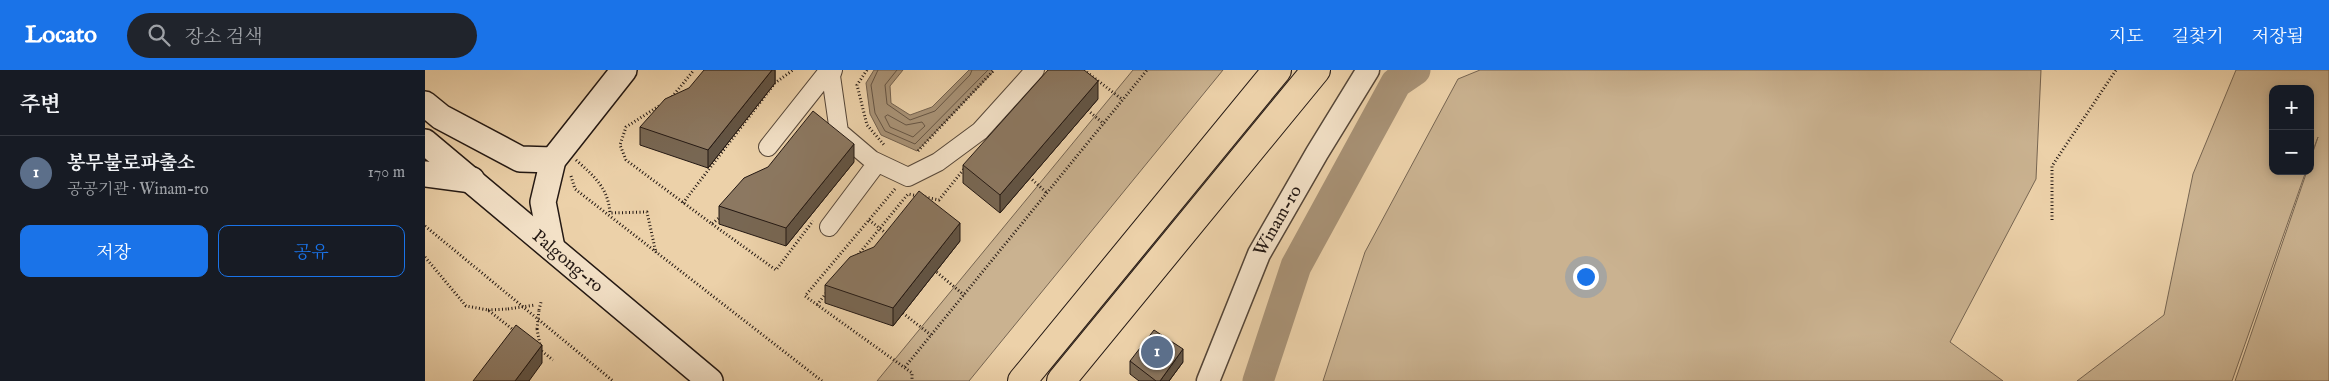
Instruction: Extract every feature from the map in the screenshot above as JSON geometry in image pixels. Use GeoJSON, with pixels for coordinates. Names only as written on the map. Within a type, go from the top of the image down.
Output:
{"type":"FeatureCollection","features":[{"type":"Feature","properties":{"kind":"highway"},"geometry":{"type":"LineString","coordinates":[[1022,381],[1277,70]]}},
{"type":"Feature","properties":{"kind":"highway"},"geometry":{"type":"LineString","coordinates":[[1061,381],[1316,70]]}},
{"type":"Feature","properties":{"kind":"main road"},"geometry":{"type":"LineString","coordinates":[[553,248],[543,202],[624,70]]}},
{"type":"Feature","properties":{"kind":"main road"},"geometry":{"type":"LineString","coordinates":[[433,111],[520,159],[565,166]]}},
{"type":"Feature","properties":{"kind":"main road"},"geometry":{"type":"LineString","coordinates":[[433,111],[472,180]]}},
{"type":"Feature","properties":{"kind":"main road","name":"Palgong-ro"},"geometry":{"type":"LineString","coordinates":[[425,142],[710,381]]}},
{"type":"Feature","properties":{"kind":"main road"},"geometry":{"type":"LineString","coordinates":[[425,174],[472,180]]}},
{"type":"Feature","properties":{"kind":"street"},"geometry":{"type":"LineString","coordinates":[[769,147],[829,70]]}},
{"type":"Feature","properties":{"kind":"street"},"geometry":{"type":"LineString","coordinates":[[833,70],[831,76],[839,132],[877,163],[908,177],[938,162],[980,131],[1035,70]]}},
{"type":"Feature","properties":{"kind":"street","name":"Winam-ro"},"geometry":{"type":"LineString","coordinates":[[1208,381],[1259,254],[1317,153],[1368,70]]}},
{"type":"Feature","properties":{"kind":"street"},"geometry":{"type":"LineString","coordinates":[[823,222],[877,163]]}},
{"type":"Feature","properties":{"kind":"path"},"geometry":{"type":"LineString","coordinates":[[670,100],[694,70]]}},
{"type":"Feature","properties":{"kind":"path"},"geometry":{"type":"LineString","coordinates":[[683,203],[775,83],[793,70]]}},
{"type":"Feature","properties":{"kind":"path"},"geometry":{"type":"LineString","coordinates":[[867,70],[857,85],[867,125],[885,146],[894,150]]}},
{"type":"Feature","properties":{"kind":"path"},"geometry":{"type":"LineString","coordinates":[[912,158],[994,70]]}},
{"type":"Feature","properties":{"kind":"path"},"geometry":{"type":"LineString","coordinates":[[1084,70],[1123,100]]}},
{"type":"Feature","properties":{"kind":"path"},"geometry":{"type":"LineString","coordinates":[[905,367],[1147,70]]}},
{"type":"Feature","properties":{"kind":"path"},"geometry":{"type":"LineString","coordinates":[[2052,220],[2051,166],[2116,70]]}},
{"type":"Feature","properties":{"kind":"path"},"geometry":{"type":"LineString","coordinates":[[664,104],[626,127],[620,145],[626,160],[683,203],[776,270],[823,222]]}},
{"type":"Feature","properties":{"kind":"path"},"geometry":{"type":"LineString","coordinates":[[748,104],[755,109]]}},
{"type":"Feature","properties":{"kind":"path"},"geometry":{"type":"LineString","coordinates":[[1082,106],[1103,124]]}},
{"type":"Feature","properties":{"kind":"path"},"geometry":{"type":"LineString","coordinates":[[651,111],[659,116]]}},
{"type":"Feature","properties":{"kind":"path"},"geometry":{"type":"LineString","coordinates":[[711,151],[719,156]]}},
{"type":"Feature","properties":{"kind":"path"},"geometry":{"type":"LineString","coordinates":[[656,254],[647,212],[610,213],[609,198],[596,178],[574,158],[565,166],[575,189],[656,254],[823,381]]}},
{"type":"Feature","properties":{"kind":"path"},"geometry":{"type":"LineString","coordinates":[[853,261],[908,194],[939,200],[969,164]]}},
{"type":"Feature","properties":{"kind":"path"},"geometry":{"type":"LineString","coordinates":[[1025,174],[1047,193]]}},
{"type":"Feature","properties":{"kind":"path"},"geometry":{"type":"LineString","coordinates":[[897,187],[805,296],[912,372],[912,381]]}},
{"type":"Feature","properties":{"kind":"path"},"geometry":{"type":"LineString","coordinates":[[712,224],[725,211]]}},
{"type":"Feature","properties":{"kind":"path"},"geometry":{"type":"LineString","coordinates":[[869,220],[891,237]]}},
{"type":"Feature","properties":{"kind":"path"},"geometry":{"type":"LineString","coordinates":[[425,226],[613,381]]}},
{"type":"Feature","properties":{"kind":"path"},"geometry":{"type":"LineString","coordinates":[[425,257],[466,306],[487,310],[509,309],[541,302],[537,329],[541,350]]}},
{"type":"Feature","properties":{"kind":"path"},"geometry":{"type":"LineString","coordinates":[[836,259],[843,265]]}},
{"type":"Feature","properties":{"kind":"path"},"geometry":{"type":"LineString","coordinates":[[928,266],[965,295]]}},
{"type":"Feature","properties":{"kind":"path"},"geometry":{"type":"LineString","coordinates":[[817,305],[829,290]]}},
{"type":"Feature","properties":{"kind":"path"},"geometry":{"type":"LineString","coordinates":[[895,306],[931,335]]}},
{"type":"Feature","properties":{"kind":"path"},"geometry":{"type":"LineString","coordinates":[[487,310],[518,333]]}},
{"type":"Feature","properties":{"kind":"path"},"geometry":{"type":"LineString","coordinates":[[533,344],[553,360]]}},
{"type":"Feature","properties":{"kind":"shaded area"},"geometry":{"type":"Polygon","coordinates":[[[1133,70],[1223,70],[969,381],[877,381],[1133,70]]]}},
{"type":"Feature","properties":{"kind":"shaded area"},"geometry":{"type":"Polygon","coordinates":[[[1480,70],[2041,70],[2036,179],[1950,342],[2003,381],[1323,381],[1365,252],[1458,79],[1480,70]]]}},
{"type":"Feature","properties":{"kind":"shaded area"},"geometry":{"type":"Polygon","coordinates":[[[2236,70],[2329,70],[2329,381],[2235,381],[2306,175],[2314,175],[2314,149],[2318,137],[2314,148],[2314,85],[2269,85],[2269,175],[2305,175],[2232,381],[2077,381],[2164,315],[2193,174],[2236,70]]]}},
{"type":"Feature","properties":{"kind":"water"},"geometry":{"type":"Polygon","coordinates":[[[874,70],[903,70],[890,86],[891,103],[910,115],[932,107],[969,70],[991,70],[993,72],[917,151],[881,135],[870,114],[866,83],[874,70]]]}},
{"type":"Feature","properties":{"kind":"building"},"geometry":{"type":"Polygon","coordinates":[[[704,70],[772,70],[708,150],[640,127],[665,99],[689,88],[704,70]]]}},
{"type":"Feature","properties":{"kind":"building"},"geometry":{"type":"Polygon","coordinates":[[[1048,70],[1084,70],[1098,81],[1000,195],[963,165],[1048,70]]]}},
{"type":"Feature","properties":{"kind":"building"},"geometry":{"type":"Polygon","coordinates":[[[813,111],[854,144],[786,228],[719,206],[744,178],[768,167],[813,111]]]}},
{"type":"Feature","properties":{"kind":"building"},"geometry":{"type":"Polygon","coordinates":[[[919,191],[960,223],[893,308],[825,285],[850,257],[874,247],[919,191]]]}},
{"type":"Feature","properties":{"kind":"building"},"geometry":{"type":"Polygon","coordinates":[[[516,325],[542,345],[515,381],[473,381],[516,325]]]}},
{"type":"Feature","properties":{"kind":"building"},"geometry":{"type":"Polygon","coordinates":[[[1154,330],[1183,349],[1160,381],[1156,381],[1130,361],[1154,330]]]}},
{"type":"Feature","properties":{"kind":"waterway"},"geometry":{"type":"LineString","coordinates":[[1258,381],[1296,266],[1396,83],[1415,70]]}},
{"type":"Feature","properties":{"kind":"place","name":"봉무불로파출소"},"geometry":{"type":"Point","coordinates":[1157,352]}}]}
